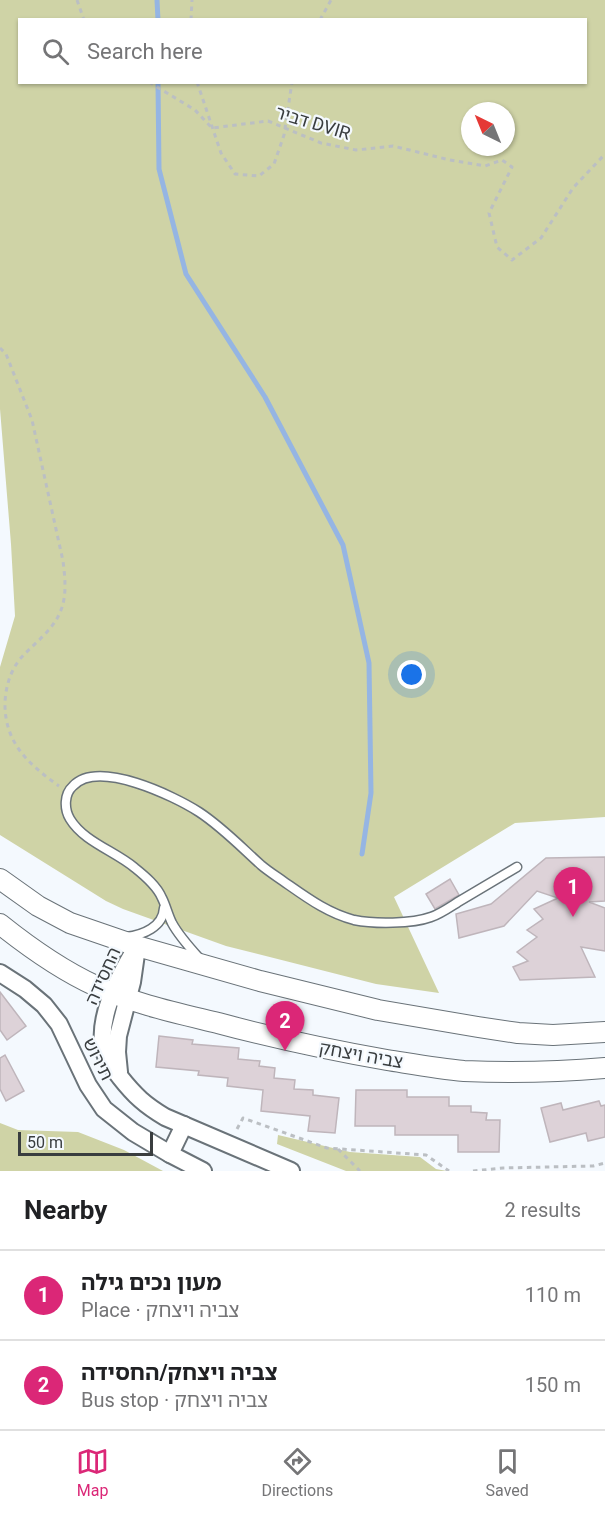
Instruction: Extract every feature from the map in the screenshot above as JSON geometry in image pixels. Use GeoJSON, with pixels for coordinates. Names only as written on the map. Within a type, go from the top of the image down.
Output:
{"type":"FeatureCollection","features":[{"type":"Feature","properties":{"kind":"street"},"geometry":{"type":"LineString","coordinates":[[0,879],[38,906],[70,923],[208,968],[358,1005],[478,1028],[553,1035],[605,1032]]}},
{"type":"Feature","properties":{"kind":"street","name":"צביה ויצחק"},"geometry":{"type":"LineString","coordinates":[[0,924],[59,967],[120,996],[250,1032],[306,1045],[463,1071],[571,1071],[605,1068]]}},
{"type":"Feature","properties":{"kind":"street","name":"החסידה"},"geometry":{"type":"LineString","coordinates":[[137,946],[119,977],[120,996],[104,1026],[103,1040],[107,1058],[132,1093],[165,1117],[291,1171]]}},
{"type":"Feature","properties":{"kind":"street","name":"תירוש"},"geometry":{"type":"LineString","coordinates":[[0,973],[44,1005],[59,1024],[88,1085],[104,1109],[133,1132],[202,1171]]}},
{"type":"Feature","properties":{"kind":"street"},"geometry":{"type":"LineString","coordinates":[[170,1154],[184,1125]]}},
{"type":"Feature","properties":{"kind":"lane"},"geometry":{"type":"LineString","coordinates":[[208,968],[174,927],[157,890],[135,868],[86,836],[71,821],[66,808],[68,792],[78,781],[100,776],[148,787],[177,799],[221,828],[263,867],[307,898],[330,911],[355,920],[399,923],[431,917],[517,867]]}},
{"type":"Feature","properties":{"kind":"lane"},"geometry":{"type":"LineString","coordinates":[[111,938],[134,936],[151,929],[162,917],[165,906],[163,901]]}},
{"type":"Feature","properties":{"kind":"path"},"geometry":{"type":"LineString","coordinates":[[77,0],[83,18]]}},
{"type":"Feature","properties":{"kind":"path"},"geometry":{"type":"LineString","coordinates":[[191,18],[192,0]]}},
{"type":"Feature","properties":{"kind":"path"},"geometry":{"type":"LineString","coordinates":[[321,18],[331,0]]}},
{"type":"Feature","properties":{"kind":"path"},"geometry":{"type":"LineString","coordinates":[[152,84],[195,110],[212,128]]}},
{"type":"Feature","properties":{"kind":"path"},"geometry":{"type":"LineString","coordinates":[[198,84],[221,153],[235,174],[259,176],[274,164],[285,128],[292,84]]}},
{"type":"Feature","properties":{"kind":"path","name":"דביר DVIR"},"geometry":{"type":"LineString","coordinates":[[212,128],[268,121],[321,143],[356,150],[393,146],[485,166],[502,160],[512,167],[489,213],[497,247],[512,260],[541,238],[573,188],[605,154]]}},
{"type":"Feature","properties":{"kind":"path"},"geometry":{"type":"LineString","coordinates":[[0,348],[6,354],[32,420],[65,579],[62,609],[57,620],[13,669],[6,694],[7,725],[15,743],[30,764],[68,792]]}},
{"type":"Feature","properties":{"kind":"path"},"geometry":{"type":"LineString","coordinates":[[228,1144],[243,1118],[327,1148],[426,1155],[449,1171]]}},
{"type":"Feature","properties":{"kind":"path"},"geometry":{"type":"LineString","coordinates":[[338,1148],[360,1171]]}},
{"type":"Feature","properties":{"kind":"path"},"geometry":{"type":"LineString","coordinates":[[474,1171],[593,1166],[605,1163]]}},
{"type":"Feature","properties":{"kind":"green space"},"geometry":{"type":"Polygon","coordinates":[[[0,0],[605,0],[605,817],[515,823],[394,897],[439,993],[376,984],[226,946],[123,909],[106,901],[0,835],[0,667],[15,616],[0,409],[0,0]]]}},
{"type":"Feature","properties":{"kind":"green space"},"geometry":{"type":"Polygon","coordinates":[[[0,1123],[18,1130],[78,1132],[124,1150],[163,1171],[0,1171],[0,1123]]]}},
{"type":"Feature","properties":{"kind":"green space"},"geometry":{"type":"Polygon","coordinates":[[[278,1135],[350,1152],[420,1157],[436,1169],[447,1171],[346,1171],[277,1144],[278,1135]]]}},
{"type":"Feature","properties":{"kind":"building"},"geometry":{"type":"Polygon","coordinates":[[[605,857],[605,901],[589,902],[605,908],[605,951],[581,947],[595,977],[520,980],[513,967],[528,961],[517,952],[537,937],[527,930],[543,919],[534,909],[558,898],[537,891],[504,926],[459,938],[456,914],[491,904],[546,858],[605,857]]]}},
{"type":"Feature","properties":{"kind":"building"},"geometry":{"type":"Polygon","coordinates":[[[450,879],[459,895],[435,909],[426,894],[450,879]]]}},
{"type":"Feature","properties":{"kind":"building"},"geometry":{"type":"Polygon","coordinates":[[[0,992],[26,1026],[7,1040],[0,1030],[0,992]]]}},
{"type":"Feature","properties":{"kind":"building"},"geometry":{"type":"Polygon","coordinates":[[[159,1036],[193,1040],[192,1044],[239,1048],[238,1059],[260,1061],[259,1066],[275,1068],[274,1078],[295,1080],[294,1089],[313,1090],[313,1095],[339,1098],[335,1133],[308,1131],[310,1116],[261,1111],[263,1090],[227,1086],[228,1078],[198,1075],[199,1071],[156,1067],[159,1036]]]}},
{"type":"Feature","properties":{"kind":"building"},"geometry":{"type":"Polygon","coordinates":[[[5,1055],[24,1091],[6,1101],[0,1089],[0,1058],[5,1055]]]}},
{"type":"Feature","properties":{"kind":"building"},"geometry":{"type":"Polygon","coordinates":[[[356,1090],[407,1090],[407,1097],[449,1097],[449,1106],[471,1106],[471,1112],[487,1113],[486,1120],[500,1120],[499,1152],[458,1152],[458,1135],[395,1135],[395,1126],[355,1126],[356,1090]]]}},
{"type":"Feature","properties":{"kind":"building"},"geometry":{"type":"Polygon","coordinates":[[[599,1101],[601,1106],[605,1105],[605,1137],[588,1141],[586,1133],[550,1142],[541,1108],[561,1103],[563,1110],[599,1101]]]}},
{"type":"Feature","properties":{"kind":"waterway"},"geometry":{"type":"LineString","coordinates":[[157,0],[158,18]]}},
{"type":"Feature","properties":{"kind":"waterway"},"geometry":{"type":"LineString","coordinates":[[158,84],[159,169],[186,274],[265,397],[343,545],[369,663],[371,793],[362,854]]}},
{"type":"Feature","properties":{"kind":"place","name":"מעון נכים גילה"},"geometry":{"type":"Point","coordinates":[573,917]}},
{"type":"Feature","properties":{"kind":"place","name":"צביה ויצחק/החסידה"},"geometry":{"type":"Point","coordinates":[285,1051]}}]}
